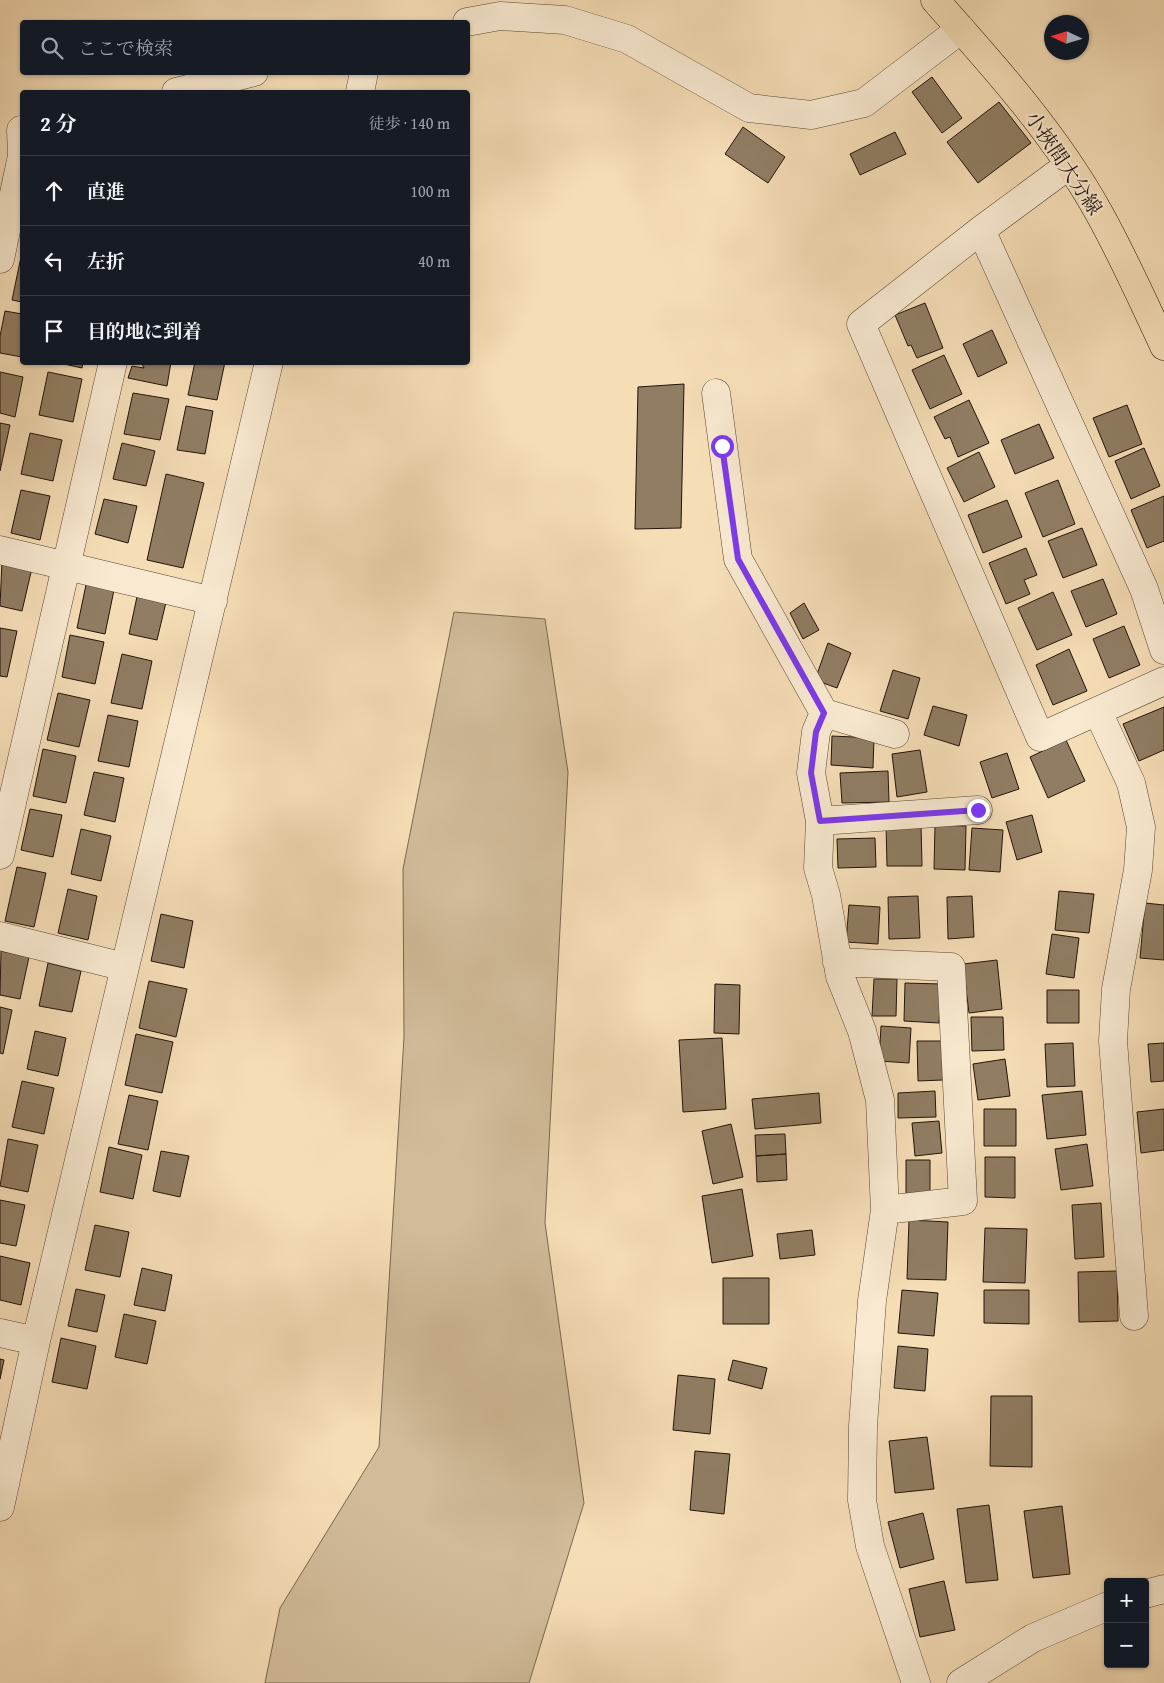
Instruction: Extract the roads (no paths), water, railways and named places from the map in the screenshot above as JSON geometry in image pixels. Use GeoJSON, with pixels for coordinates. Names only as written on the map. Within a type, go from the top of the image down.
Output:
{"type":"FeatureCollection","features":[{"type":"Feature","properties":{"kind":"main road","name":"小挾間大分線"},"geometry":{"type":"LineString","coordinates":[[935,0],[1028,110],[1069,166],[1099,212],[1164,346]]}},
{"type":"Feature","properties":{"kind":"street"},"geometry":{"type":"LineString","coordinates":[[470,21],[500,16],[565,20],[627,39],[749,108],[811,115],[864,103],[961,29]]}},
{"type":"Feature","properties":{"kind":"street"},"geometry":{"type":"LineString","coordinates":[[184,90],[242,75]]}},
{"type":"Feature","properties":{"kind":"street"},"geometry":{"type":"LineString","coordinates":[[360,90],[363,75]]}},
{"type":"Feature","properties":{"kind":"street"},"geometry":{"type":"LineString","coordinates":[[0,259],[18,141]]}},
{"type":"Feature","properties":{"kind":"street"},"geometry":{"type":"LineString","coordinates":[[1069,166],[981,230],[861,324],[1040,737],[1164,681]]}},
{"type":"Feature","properties":{"kind":"street"},"geometry":{"type":"LineString","coordinates":[[981,230],[1144,589],[1164,650]]}},
{"type":"Feature","properties":{"kind":"street"},"geometry":{"type":"LineString","coordinates":[[0,855],[112,365]]}},
{"type":"Feature","properties":{"kind":"street"},"geometry":{"type":"LineString","coordinates":[[0,1507],[36,1341],[268,365]]}},
{"type":"Feature","properties":{"kind":"street"},"geometry":{"type":"LineString","coordinates":[[716,393],[738,559],[824,713],[895,734]]}},
{"type":"Feature","properties":{"kind":"street"},"geometry":{"type":"LineString","coordinates":[[0,550],[212,600]]}},
{"type":"Feature","properties":{"kind":"street"},"geometry":{"type":"LineString","coordinates":[[1098,712],[1131,782],[1141,828],[1138,870],[1116,989],[1113,1041],[1134,1316]]}},
{"type":"Feature","properties":{"kind":"street"},"geometry":{"type":"LineString","coordinates":[[824,713],[816,732],[811,773],[820,821],[818,868],[826,895],[840,976],[862,1031],[880,1100],[885,1210],[872,1301],[864,1421],[862,1500],[870,1546],[916,1683]]}},
{"type":"Feature","properties":{"kind":"street"},"geometry":{"type":"LineString","coordinates":[[820,821],[978,810]]}},
{"type":"Feature","properties":{"kind":"street"},"geometry":{"type":"LineString","coordinates":[[0,936],[126,966]]}},
{"type":"Feature","properties":{"kind":"street"},"geometry":{"type":"LineString","coordinates":[[838,962],[951,968],[963,1201],[885,1210]]}},
{"type":"Feature","properties":{"kind":"street"},"geometry":{"type":"LineString","coordinates":[[0,1333],[36,1341]]}},
{"type":"Feature","properties":{"kind":"street"},"geometry":{"type":"LineString","coordinates":[[1149,1593],[1164,1589]]}},
{"type":"Feature","properties":{"kind":"street"},"geometry":{"type":"LineString","coordinates":[[961,1683],[1033,1638],[1104,1608]]}}]}
